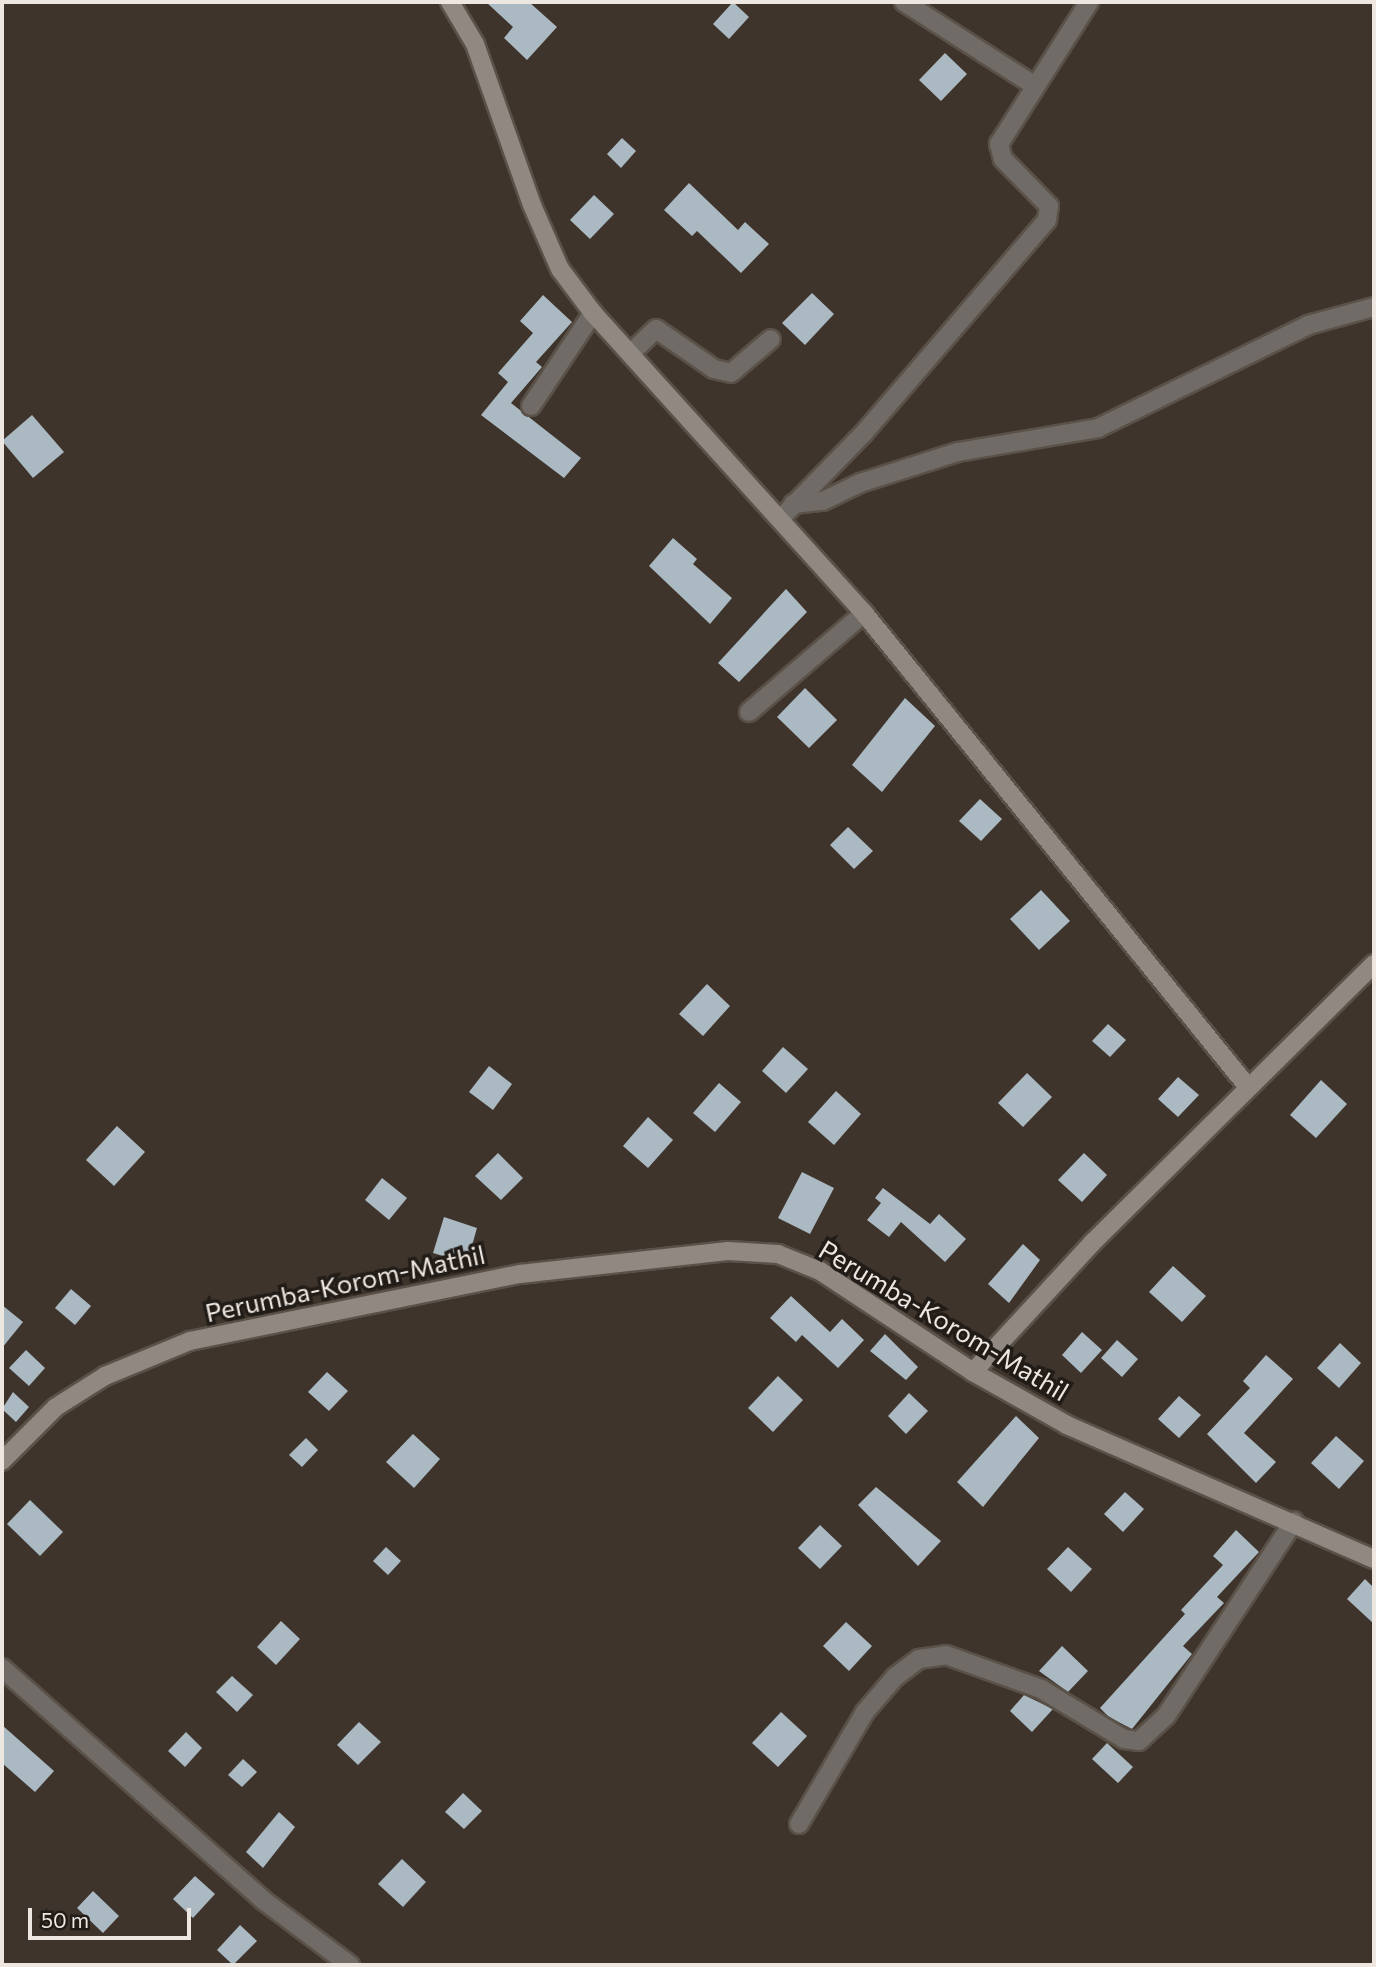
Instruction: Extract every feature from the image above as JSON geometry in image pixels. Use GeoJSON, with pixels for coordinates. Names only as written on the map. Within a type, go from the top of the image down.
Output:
{"type":"FeatureCollection","features":[{"type":"Feature","properties":{"kind":"street"},"geometry":{"type":"LineString","coordinates":[[450,2],[475,44],[531,205],[560,269],[593,313],[864,613],[1248,1087]]}},
{"type":"Feature","properties":{"kind":"street"},"geometry":{"type":"LineString","coordinates":[[904,2],[1034,85]]}},
{"type":"Feature","properties":{"kind":"street"},"geometry":{"type":"LineString","coordinates":[[780,519],[863,434],[1047,220],[1049,206],[1003,159],[999,144],[1089,2]]}},
{"type":"Feature","properties":{"kind":"street"},"geometry":{"type":"LineString","coordinates":[[793,504],[822,501],[860,483],[958,452],[1098,428],[1307,325],[1374,307]]}},
{"type":"Feature","properties":{"kind":"street"},"geometry":{"type":"LineString","coordinates":[[531,405],[593,313]]}},
{"type":"Feature","properties":{"kind":"street"},"geometry":{"type":"LineString","coordinates":[[630,354],[656,329],[714,369],[731,373],[771,339]]}},
{"type":"Feature","properties":{"kind":"street"},"geometry":{"type":"LineString","coordinates":[[749,712],[864,613]]}},
{"type":"Feature","properties":{"kind":"street"},"geometry":{"type":"LineString","coordinates":[[973,1372],[1248,1087],[1374,964]]}},
{"type":"Feature","properties":{"kind":"street","name":"Perumba-Korom-Mathil"},"geometry":{"type":"LineString","coordinates":[[2,1461],[66,1401],[105,1376],[190,1341],[520,1274],[728,1251],[778,1254],[820,1271],[973,1372],[1067,1425],[1294,1521],[1374,1559]]}},
{"type":"Feature","properties":{"kind":"street"},"geometry":{"type":"LineString","coordinates":[[799,1824],[865,1712],[895,1677],[919,1659],[946,1655],[1041,1689],[1124,1739],[1139,1741],[1166,1716],[1294,1521]]}},
{"type":"Feature","properties":{"kind":"street"},"geometry":{"type":"LineString","coordinates":[[2,1668],[263,1900],[350,1965]]}},
{"type":"Feature","properties":{"kind":"building"},"geometry":{"type":"Polygon","coordinates":[[[486,2],[529,2],[557,27],[527,60],[504,38],[513,27],[486,2]]]}},
{"type":"Feature","properties":{"kind":"building"},"geometry":{"type":"Polygon","coordinates":[[[733,2],[749,17],[729,39],[713,24],[733,2]]]}},
{"type":"Feature","properties":{"kind":"building"},"geometry":{"type":"Polygon","coordinates":[[[945,53],[967,74],[941,101],[919,80],[945,53]]]}},
{"type":"Feature","properties":{"kind":"building"},"geometry":{"type":"Polygon","coordinates":[[[622,138],[636,151],[621,168],[607,154],[622,138]]]}},
{"type":"Feature","properties":{"kind":"building"},"geometry":{"type":"Polygon","coordinates":[[[689,183],[738,230],[745,222],[769,244],[741,273],[697,231],[692,236],[664,210],[689,183]]]}},
{"type":"Feature","properties":{"kind":"building"},"geometry":{"type":"Polygon","coordinates":[[[594,195],[614,214],[590,239],[570,220],[594,195]]]}},
{"type":"Feature","properties":{"kind":"building"},"geometry":{"type":"Polygon","coordinates":[[[812,293],[834,314],[805,345],[782,323],[812,293]]]}},
{"type":"Feature","properties":{"kind":"building"},"geometry":{"type":"Polygon","coordinates":[[[543,295],[572,322],[536,362],[542,367],[511,403],[581,458],[564,478],[481,415],[508,382],[498,373],[533,333],[520,321],[543,295]]]}},
{"type":"Feature","properties":{"kind":"building"},"geometry":{"type":"Polygon","coordinates":[[[32,415],[64,452],[33,478],[2,441],[32,415]]]}},
{"type":"Feature","properties":{"kind":"building"},"geometry":{"type":"Polygon","coordinates":[[[673,538],[697,559],[693,564],[732,598],[710,624],[649,566],[673,538]]]}},
{"type":"Feature","properties":{"kind":"building"},"geometry":{"type":"Polygon","coordinates":[[[786,589],[807,612],[739,682],[718,663],[786,589]]]}},
{"type":"Feature","properties":{"kind":"building"},"geometry":{"type":"Polygon","coordinates":[[[805,688],[837,720],[809,748],[777,717],[805,688]]]}},
{"type":"Feature","properties":{"kind":"building"},"geometry":{"type":"Polygon","coordinates":[[[905,698],[935,726],[882,792],[852,765],[905,698]]]}},
{"type":"Feature","properties":{"kind":"building"},"geometry":{"type":"Polygon","coordinates":[[[980,799],[1002,819],[981,841],[959,821],[980,799]]]}},
{"type":"Feature","properties":{"kind":"building"},"geometry":{"type":"Polygon","coordinates":[[[848,827],[873,851],[854,869],[830,845],[848,827]]]}},
{"type":"Feature","properties":{"kind":"building"},"geometry":{"type":"Polygon","coordinates":[[[1041,890],[1070,921],[1039,950],[1010,919],[1041,890]]]}},
{"type":"Feature","properties":{"kind":"building"},"geometry":{"type":"Polygon","coordinates":[[[707,984],[730,1006],[703,1036],[679,1014],[707,984]]]}},
{"type":"Feature","properties":{"kind":"building"},"geometry":{"type":"Polygon","coordinates":[[[1108,1024],[1126,1040],[1110,1057],[1092,1041],[1108,1024]]]}},
{"type":"Feature","properties":{"kind":"building"},"geometry":{"type":"Polygon","coordinates":[[[783,1047],[808,1069],[786,1093],[762,1071],[783,1047]]]}},
{"type":"Feature","properties":{"kind":"building"},"geometry":{"type":"Polygon","coordinates":[[[489,1066],[512,1084],[493,1110],[469,1092],[489,1066]]]}},
{"type":"Feature","properties":{"kind":"building"},"geometry":{"type":"Polygon","coordinates":[[[1027,1073],[1052,1097],[1023,1127],[998,1103],[1027,1073]]]}},
{"type":"Feature","properties":{"kind":"building"},"geometry":{"type":"Polygon","coordinates":[[[1178,1077],[1199,1095],[1178,1117],[1158,1099],[1178,1077]]]}},
{"type":"Feature","properties":{"kind":"building"},"geometry":{"type":"Polygon","coordinates":[[[1321,1080],[1347,1104],[1316,1138],[1290,1115],[1321,1080]]]}},
{"type":"Feature","properties":{"kind":"building"},"geometry":{"type":"Polygon","coordinates":[[[719,1083],[741,1102],[715,1132],[693,1113],[719,1083]]]}},
{"type":"Feature","properties":{"kind":"building"},"geometry":{"type":"Polygon","coordinates":[[[836,1091],[861,1114],[834,1145],[808,1122],[836,1091]]]}},
{"type":"Feature","properties":{"kind":"building"},"geometry":{"type":"Polygon","coordinates":[[[648,1117],[673,1140],[648,1168],[623,1146],[648,1117]]]}},
{"type":"Feature","properties":{"kind":"building"},"geometry":{"type":"Polygon","coordinates":[[[117,1126],[145,1152],[114,1186],[86,1160],[117,1126]]]}},
{"type":"Feature","properties":{"kind":"building"},"geometry":{"type":"Polygon","coordinates":[[[498,1153],[523,1178],[501,1200],[475,1176],[498,1153]]]}},
{"type":"Feature","properties":{"kind":"building"},"geometry":{"type":"Polygon","coordinates":[[[1084,1153],[1107,1175],[1082,1202],[1058,1180],[1084,1153]]]}},
{"type":"Feature","properties":{"kind":"building"},"geometry":{"type":"Polygon","coordinates":[[[802,1172],[834,1188],[810,1234],[778,1218],[802,1172]]]}},
{"type":"Feature","properties":{"kind":"building"},"geometry":{"type":"Polygon","coordinates":[[[382,1178],[407,1198],[389,1220],[365,1200],[382,1178]]]}},
{"type":"Feature","properties":{"kind":"building"},"geometry":{"type":"Polygon","coordinates":[[[883,1188],[930,1224],[939,1214],[966,1239],[945,1262],[901,1222],[889,1237],[867,1220],[881,1203],[875,1198],[883,1188]]]}},
{"type":"Feature","properties":{"kind":"building"},"geometry":{"type":"Polygon","coordinates":[[[444,1217],[477,1228],[467,1263],[433,1253],[444,1217]]]}},
{"type":"Feature","properties":{"kind":"building"},"geometry":{"type":"Polygon","coordinates":[[[1023,1244],[1040,1260],[1009,1303],[988,1284],[1023,1244]]]}},
{"type":"Feature","properties":{"kind":"building"},"geometry":{"type":"Polygon","coordinates":[[[1173,1266],[1206,1296],[1182,1322],[1149,1292],[1173,1266]]]}},
{"type":"Feature","properties":{"kind":"building"},"geometry":{"type":"Polygon","coordinates":[[[71,1289],[91,1306],[75,1325],[55,1308],[71,1289]]]}},
{"type":"Feature","properties":{"kind":"building"},"geometry":{"type":"Polygon","coordinates":[[[791,1296],[830,1332],[842,1319],[864,1340],[838,1368],[802,1335],[796,1342],[770,1318],[791,1296]]]}},
{"type":"Feature","properties":{"kind":"building"},"geometry":{"type":"Polygon","coordinates":[[[2,1305],[23,1322],[2,1348],[2,1305]]]}},
{"type":"Feature","properties":{"kind":"building"},"geometry":{"type":"Polygon","coordinates":[[[1082,1332],[1102,1350],[1081,1373],[1062,1355],[1082,1332]]]}},
{"type":"Feature","properties":{"kind":"building"},"geometry":{"type":"Polygon","coordinates":[[[885,1334],[918,1367],[906,1380],[870,1351],[885,1334]]]}},
{"type":"Feature","properties":{"kind":"building"},"geometry":{"type":"Polygon","coordinates":[[[1117,1340],[1138,1359],[1122,1377],[1101,1358],[1117,1340]]]}},
{"type":"Feature","properties":{"kind":"building"},"geometry":{"type":"Polygon","coordinates":[[[1340,1343],[1361,1363],[1339,1388],[1317,1368],[1340,1343]]]}},
{"type":"Feature","properties":{"kind":"building"},"geometry":{"type":"Polygon","coordinates":[[[26,1350],[45,1368],[29,1386],[9,1368],[26,1350]]]}},
{"type":"Feature","properties":{"kind":"building"},"geometry":{"type":"Polygon","coordinates":[[[1266,1355],[1293,1379],[1244,1433],[1276,1462],[1256,1483],[1207,1434],[1250,1388],[1243,1381],[1266,1355]]]}},
{"type":"Feature","properties":{"kind":"building"},"geometry":{"type":"Polygon","coordinates":[[[327,1372],[348,1391],[329,1411],[308,1392],[327,1372]]]}},
{"type":"Feature","properties":{"kind":"building"},"geometry":{"type":"Polygon","coordinates":[[[778,1376],[803,1400],[773,1432],[748,1408],[778,1376]]]}},
{"type":"Feature","properties":{"kind":"building"},"geometry":{"type":"Polygon","coordinates":[[[13,1392],[29,1407],[16,1422],[2,1409],[13,1392]]]}},
{"type":"Feature","properties":{"kind":"building"},"geometry":{"type":"Polygon","coordinates":[[[909,1393],[928,1411],[906,1434],[888,1416],[909,1393]]]}},
{"type":"Feature","properties":{"kind":"building"},"geometry":{"type":"Polygon","coordinates":[[[1179,1396],[1201,1415],[1179,1438],[1158,1419],[1179,1396]]]}},
{"type":"Feature","properties":{"kind":"building"},"geometry":{"type":"Polygon","coordinates":[[[1016,1416],[1039,1438],[983,1507],[957,1482],[1016,1416]]]}},
{"type":"Feature","properties":{"kind":"building"},"geometry":{"type":"Polygon","coordinates":[[[413,1434],[440,1459],[414,1488],[386,1462],[413,1434]]]}},
{"type":"Feature","properties":{"kind":"building"},"geometry":{"type":"Polygon","coordinates":[[[1336,1436],[1364,1461],[1339,1489],[1311,1463],[1336,1436]]]}},
{"type":"Feature","properties":{"kind":"building"},"geometry":{"type":"Polygon","coordinates":[[[306,1438],[318,1450],[302,1467],[289,1455],[306,1438]]]}},
{"type":"Feature","properties":{"kind":"building"},"geometry":{"type":"Polygon","coordinates":[[[876,1487],[941,1541],[918,1566],[858,1505],[876,1487]]]}},
{"type":"Feature","properties":{"kind":"building"},"geometry":{"type":"Polygon","coordinates":[[[1125,1492],[1144,1509],[1123,1532],[1104,1514],[1125,1492]]]}},
{"type":"Feature","properties":{"kind":"building"},"geometry":{"type":"Polygon","coordinates":[[[30,1500],[63,1532],[40,1556],[7,1524],[30,1500]]]}},
{"type":"Feature","properties":{"kind":"building"},"geometry":{"type":"Polygon","coordinates":[[[820,1525],[842,1546],[820,1569],[798,1548],[820,1525]]]}},
{"type":"Feature","properties":{"kind":"building"},"geometry":{"type":"Polygon","coordinates":[[[1236,1530],[1259,1552],[1217,1597],[1224,1603],[1183,1646],[1192,1654],[1132,1729],[1109,1717],[1100,1708],[1185,1614],[1181,1610],[1223,1565],[1213,1556],[1236,1530]]]}},
{"type":"Feature","properties":{"kind":"building"},"geometry":{"type":"Polygon","coordinates":[[[386,1547],[401,1561],[388,1575],[373,1561],[386,1547]]]}},
{"type":"Feature","properties":{"kind":"building"},"geometry":{"type":"Polygon","coordinates":[[[1068,1547],[1092,1569],[1071,1592],[1047,1569],[1068,1547]]]}},
{"type":"Feature","properties":{"kind":"building"},"geometry":{"type":"Polygon","coordinates":[[[1365,1579],[1374,1588],[1374,1624],[1347,1599],[1365,1579]]]}},
{"type":"Feature","properties":{"kind":"building"},"geometry":{"type":"Polygon","coordinates":[[[281,1621],[300,1639],[276,1665],[257,1647],[281,1621]]]}},
{"type":"Feature","properties":{"kind":"building"},"geometry":{"type":"Polygon","coordinates":[[[846,1622],[872,1646],[849,1671],[823,1646],[846,1622]]]}},
{"type":"Feature","properties":{"kind":"building"},"geometry":{"type":"Polygon","coordinates":[[[1062,1646],[1088,1671],[1068,1692],[1039,1671],[1062,1646]]]}},
{"type":"Feature","properties":{"kind":"building"},"geometry":{"type":"Polygon","coordinates":[[[232,1676],[253,1695],[237,1712],[216,1692],[232,1676]]]}},
{"type":"Feature","properties":{"kind":"building"},"geometry":{"type":"Polygon","coordinates":[[[1024,1695],[1053,1709],[1032,1732],[1010,1711],[1024,1695]]]}},
{"type":"Feature","properties":{"kind":"building"},"geometry":{"type":"Polygon","coordinates":[[[781,1712],[807,1736],[778,1767],[752,1743],[781,1712]]]}},
{"type":"Feature","properties":{"kind":"building"},"geometry":{"type":"Polygon","coordinates":[[[359,1722],[381,1742],[358,1765],[337,1745],[359,1722]]]}},
{"type":"Feature","properties":{"kind":"building"},"geometry":{"type":"Polygon","coordinates":[[[2,1725],[54,1771],[35,1792],[2,1763],[2,1725]]]}},
{"type":"Feature","properties":{"kind":"building"},"geometry":{"type":"Polygon","coordinates":[[[186,1732],[202,1748],[185,1767],[168,1751],[186,1732]]]}},
{"type":"Feature","properties":{"kind":"building"},"geometry":{"type":"Polygon","coordinates":[[[1107,1743],[1133,1767],[1118,1783],[1092,1759],[1107,1743]]]}},
{"type":"Feature","properties":{"kind":"building"},"geometry":{"type":"Polygon","coordinates":[[[243,1759],[257,1772],[242,1787],[228,1775],[243,1759]]]}},
{"type":"Feature","properties":{"kind":"building"},"geometry":{"type":"Polygon","coordinates":[[[463,1793],[482,1811],[464,1829],[445,1812],[463,1793]]]}},
{"type":"Feature","properties":{"kind":"building"},"geometry":{"type":"Polygon","coordinates":[[[279,1812],[295,1827],[263,1868],[246,1852],[279,1812]]]}},
{"type":"Feature","properties":{"kind":"building"},"geometry":{"type":"Polygon","coordinates":[[[402,1859],[426,1882],[403,1907],[378,1884],[402,1859]]]}},
{"type":"Feature","properties":{"kind":"building"},"geometry":{"type":"Polygon","coordinates":[[[195,1876],[215,1894],[193,1918],[173,1899],[195,1876]]]}},
{"type":"Feature","properties":{"kind":"building"},"geometry":{"type":"Polygon","coordinates":[[[93,1891],[119,1916],[103,1933],[77,1908],[93,1891]]]}},
{"type":"Feature","properties":{"kind":"building"},"geometry":{"type":"Polygon","coordinates":[[[240,1925],[257,1941],[233,1965],[217,1950],[240,1925]]]}}]}
